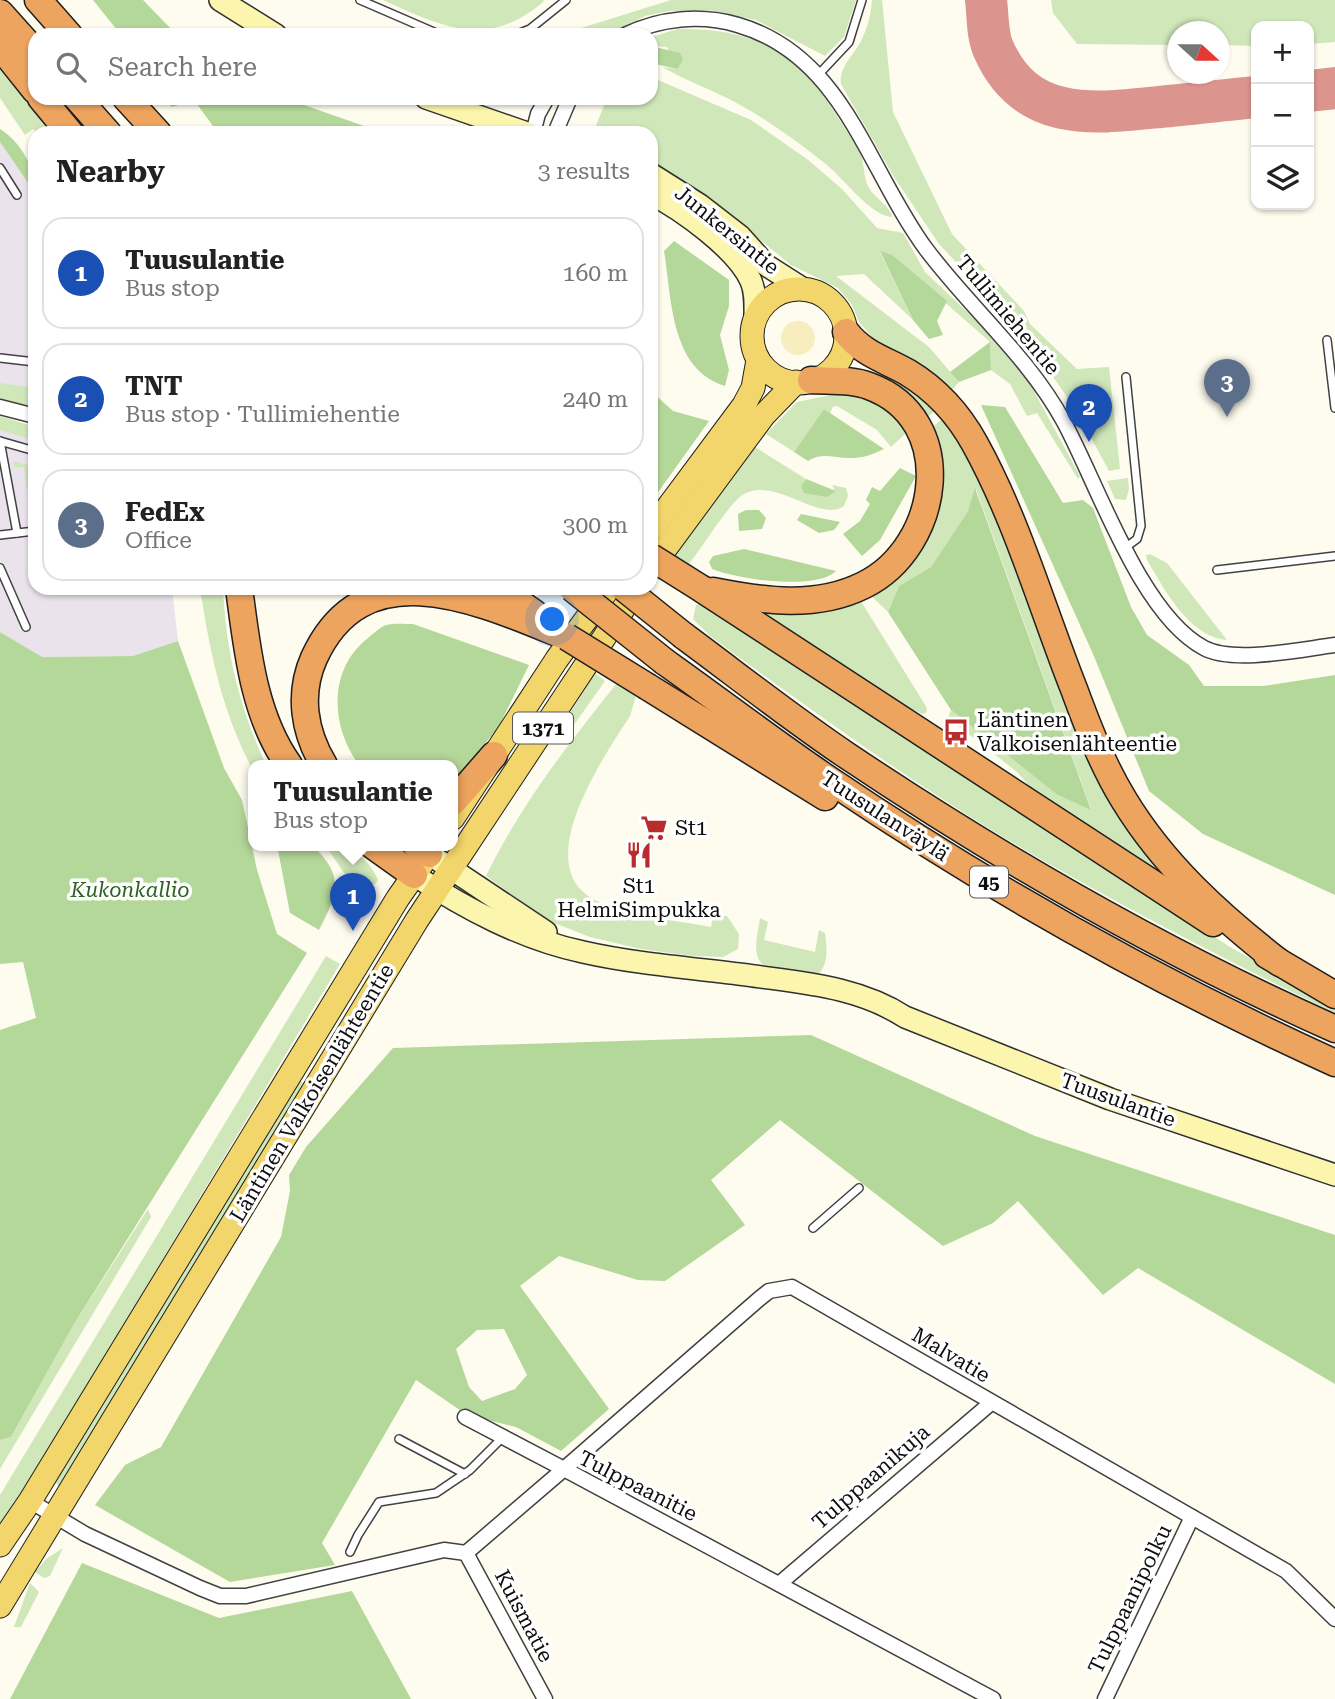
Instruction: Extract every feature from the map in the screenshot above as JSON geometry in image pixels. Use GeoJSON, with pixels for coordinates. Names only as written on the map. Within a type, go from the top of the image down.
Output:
{"type":"FeatureCollection","features":[{"type":"Feature","properties":{"kind":"highway"},"geometry":{"type":"LineString","coordinates":[[38,0],[63,28]]}},
{"type":"Feature","properties":{"kind":"highway"},"geometry":{"type":"LineString","coordinates":[[0,13],[28,44]]}},
{"type":"Feature","properties":{"kind":"highway"},"geometry":{"type":"LineString","coordinates":[[0,46],[28,81]]}},
{"type":"Feature","properties":{"kind":"highway"},"geometry":{"type":"LineString","coordinates":[[47,105],[64,126]]}},
{"type":"Feature","properties":{"kind":"highway"},"geometry":{"type":"LineString","coordinates":[[83,105],[102,126]]}},
{"type":"Feature","properties":{"kind":"highway"},"geometry":{"type":"LineString","coordinates":[[132,105],[152,126]]}},
{"type":"Feature","properties":{"kind":"highway"},"geometry":{"type":"LineString","coordinates":[[846,332],[866,353],[931,388],[957,416],[975,444],[1005,511],[1090,733],[1123,799],[1176,871],[1233,926],[1280,963]]}},
{"type":"Feature","properties":{"kind":"highway"},"geometry":{"type":"LineString","coordinates":[[702,589],[785,601],[813,600],[848,592],[876,579],[895,564],[921,527],[931,481],[924,443],[915,424],[891,398],[867,384],[804,381]]}},
{"type":"Feature","properties":{"kind":"highway"},"geometry":{"type":"LineString","coordinates":[[658,561],[1212,922],[1335,995]]}},
{"type":"Feature","properties":{"kind":"highway"},"geometry":{"type":"LineString","coordinates":[[240,595],[248,653],[262,709],[287,760]]}},
{"type":"Feature","properties":{"kind":"highway"},"geometry":{"type":"LineString","coordinates":[[321,760],[314,750],[306,722],[304,694],[310,668],[320,645],[334,625],[373,597],[392,595]]}},
{"type":"Feature","properties":{"kind":"highway"},"geometry":{"type":"LineString","coordinates":[[436,595],[483,604],[533,618]]}},
{"type":"Feature","properties":{"kind":"highway"},"geometry":{"type":"LineString","coordinates":[[506,595],[533,618],[891,838],[971,871]]}},
{"type":"Feature","properties":{"kind":"highway","name":"Tuusulanväylä"},"geometry":{"type":"LineString","coordinates":[[581,595],[665,662],[828,779],[971,871],[1102,948],[1244,1022],[1335,1063]]}},
{"type":"Feature","properties":{"kind":"highway","name":"Tuusulanväylä"},"geometry":{"type":"LineString","coordinates":[[633,595],[845,755],[985,842],[1127,925],[1254,993],[1335,1029]]}},
{"type":"Feature","properties":{"kind":"highway"},"geometry":{"type":"LineString","coordinates":[[458,796],[494,755]]}},
{"type":"Feature","properties":{"kind":"highway"},"geometry":{"type":"LineString","coordinates":[[403,851],[423,855]]}},
{"type":"Feature","properties":{"kind":"main road"},"geometry":{"type":"LineString","coordinates":[[220,0],[265,28]]}},
{"type":"Feature","properties":{"kind":"main road"},"geometry":{"type":"LineString","coordinates":[[446,105],[507,126]]}},
{"type":"Feature","properties":{"kind":"main road","name":"Junkersintie"},"geometry":{"type":"LineString","coordinates":[[658,178],[700,205],[740,236],[766,265],[802,288]]}},
{"type":"Feature","properties":{"kind":"main road","name":"Junkersintie"},"geometry":{"type":"LineString","coordinates":[[658,199],[728,250],[749,277],[755,293],[755,319]]}},
{"type":"Feature","properties":{"kind":"main road"},"geometry":{"type":"LineString","coordinates":[[658,559],[764,415],[804,381],[823,375],[840,357],[846,332],[840,310],[833,301],[813,290],[802,288],[773,298],[755,319],[752,346],[758,360],[778,378],[804,381]]}},
{"type":"Feature","properties":{"kind":"main road"},"geometry":{"type":"LineString","coordinates":[[658,521],[744,405],[753,388],[758,360]]}},
{"type":"Feature","properties":{"kind":"main road","name":"1371"},"geometry":{"type":"LineString","coordinates":[[458,810],[557,659],[603,595]]}},
{"type":"Feature","properties":{"kind":"main road","name":"Läntinen Valkoisenlähteentie"},"geometry":{"type":"LineString","coordinates":[[0,1606],[436,890],[632,595]]}},
{"type":"Feature","properties":{"kind":"main road","name":"Läntinen Valkoisenlähteentie"},"geometry":{"type":"LineString","coordinates":[[0,1545],[30,1501],[423,855]]}},
{"type":"Feature","properties":{"kind":"main road","name":"Tuusulantie"},"geometry":{"type":"LineString","coordinates":[[423,855],[451,869],[527,922],[585,953]]}},
{"type":"Feature","properties":{"kind":"main road","name":"Tuusulantie"},"geometry":{"type":"LineString","coordinates":[[423,855],[436,890],[544,943],[585,953],[747,975],[789,990],[905,1017],[1110,1099],[1335,1175]]}},
{"type":"Feature","properties":{"kind":"street","name":"Tullimiehentie"},"geometry":{"type":"LineString","coordinates":[[642,28],[689,19],[722,20],[784,44],[819,74],[925,247],[1036,375],[1064,421],[1146,588],[1181,631],[1206,649],[1233,655],[1335,645]]}},
{"type":"Feature","properties":{"kind":"street"},"geometry":{"type":"LineString","coordinates":[[535,126],[543,105]]}},
{"type":"Feature","properties":{"kind":"street"},"geometry":{"type":"LineString","coordinates":[[558,126],[567,105]]}},
{"type":"Feature","properties":{"kind":"street"},"geometry":{"type":"LineString","coordinates":[[0,407],[28,414]]}},
{"type":"Feature","properties":{"kind":"street","name":"Malvatie"},"geometry":{"type":"LineString","coordinates":[[564,1469],[759,1298],[780,1287],[792,1287],[1286,1571],[1335,1619]]}},
{"type":"Feature","properties":{"kind":"street","name":"Tulppaanikuja"},"geometry":{"type":"LineString","coordinates":[[779,1584],[991,1403]]}},
{"type":"Feature","properties":{"kind":"street"},"geometry":{"type":"LineString","coordinates":[[465,1417],[564,1469]]}},
{"type":"Feature","properties":{"kind":"street","name":"Tulppaanitie"},"geometry":{"type":"LineString","coordinates":[[466,1553],[564,1469],[993,1699]]}},
{"type":"Feature","properties":{"kind":"street"},"geometry":{"type":"LineString","coordinates":[[30,1501],[85,1534],[220,1597],[246,1596],[444,1550],[466,1553]]}},
{"type":"Feature","properties":{"kind":"street","name":"Tulppaanipolku"},"geometry":{"type":"LineString","coordinates":[[1105,1699],[1192,1517]]}},
{"type":"Feature","properties":{"kind":"street","name":"Kuismatie"},"geometry":{"type":"LineString","coordinates":[[466,1553],[545,1699]]}},
{"type":"Feature","properties":{"kind":"lane"},"geometry":{"type":"LineString","coordinates":[[360,0],[424,28]]}},
{"type":"Feature","properties":{"kind":"lane"},"geometry":{"type":"LineString","coordinates":[[531,28],[566,0]]}},
{"type":"Feature","properties":{"kind":"lane"},"geometry":{"type":"LineString","coordinates":[[819,74],[849,42],[862,0]]}},
{"type":"Feature","properties":{"kind":"lane"},"geometry":{"type":"LineString","coordinates":[[0,168],[17,195]]}},
{"type":"Feature","properties":{"kind":"lane"},"geometry":{"type":"LineString","coordinates":[[1327,340],[1335,408]]}},
{"type":"Feature","properties":{"kind":"lane"},"geometry":{"type":"LineString","coordinates":[[0,358],[28,361]]}},
{"type":"Feature","properties":{"kind":"lane"},"geometry":{"type":"LineString","coordinates":[[1126,377],[1141,526],[1137,539],[1126,547]]}},
{"type":"Feature","properties":{"kind":"lane"},"geometry":{"type":"LineString","coordinates":[[17,533],[0,441],[28,449]]}},
{"type":"Feature","properties":{"kind":"lane"},"geometry":{"type":"LineString","coordinates":[[0,535],[28,532]]}},
{"type":"Feature","properties":{"kind":"lane"},"geometry":{"type":"LineString","coordinates":[[1217,570],[1335,556]]}},
{"type":"Feature","properties":{"kind":"lane"},"geometry":{"type":"LineString","coordinates":[[0,568],[26,627]]}},
{"type":"Feature","properties":{"kind":"lane"},"geometry":{"type":"LineString","coordinates":[[813,1228],[859,1188]]}},
{"type":"Feature","properties":{"kind":"lane"},"geometry":{"type":"LineString","coordinates":[[350,1552],[379,1502],[436,1493],[465,1474],[504,1436]]}},
{"type":"Feature","properties":{"kind":"lane"},"geometry":{"type":"LineString","coordinates":[[399,1439],[465,1474]]}},
{"type":"Feature","properties":{"kind":"shaded area"},"geometry":{"type":"Polygon","coordinates":[[[0,142],[28,183],[28,404],[0,399],[0,142]]]}},
{"type":"Feature","properties":{"kind":"shaded area"},"geometry":{"type":"Polygon","coordinates":[[[0,422],[28,430],[28,595],[173,595],[178,641],[133,656],[41,657],[0,632],[0,422]]]}},
{"type":"Feature","properties":{"kind":"green space"},"geometry":{"type":"Polygon","coordinates":[[[93,0],[143,0],[170,28],[115,28],[93,0]]]}},
{"type":"Feature","properties":{"kind":"green space"},"geometry":{"type":"Polygon","coordinates":[[[383,0],[544,1],[524,16],[489,28],[460,28],[425,18],[383,0]]]}},
{"type":"Feature","properties":{"kind":"green space"},"geometry":{"type":"Polygon","coordinates":[[[671,0],[856,0],[844,37],[825,56],[756,20],[708,10],[669,11],[645,16],[621,28],[581,28],[671,0]]]}},
{"type":"Feature","properties":{"kind":"green space"},"geometry":{"type":"Polygon","coordinates":[[[872,0],[882,0],[893,112],[952,234],[1024,311],[1030,324],[1077,369],[1109,367],[1120,469],[1109,471],[1075,408],[1021,332],[939,244],[894,177],[841,84],[842,72],[866,29],[872,0]]]}},
{"type":"Feature","properties":{"kind":"green space"},"geometry":{"type":"Polygon","coordinates":[[[1051,0],[1335,0],[1335,42],[1314,44],[1314,21],[1251,21],[1251,46],[1230,45],[1230,21],[1167,21],[1167,45],[1077,44],[1053,13],[1051,0]]]}},
{"type":"Feature","properties":{"kind":"green space"},"geometry":{"type":"Polygon","coordinates":[[[678,29],[731,33],[753,40],[792,62],[825,98],[852,139],[862,158],[867,184],[892,217],[867,204],[827,165],[767,121],[729,99],[662,67],[677,69],[667,47],[658,46],[658,35],[678,29]]]}},
{"type":"Feature","properties":{"kind":"green space"},"geometry":{"type":"Polygon","coordinates":[[[658,48],[680,53],[683,60],[677,69],[658,65],[658,48]]]}},
{"type":"Feature","properties":{"kind":"green space"},"geometry":{"type":"Polygon","coordinates":[[[0,58],[28,95],[28,105],[36,105],[52,126],[28,126],[28,133],[25,135],[0,98],[0,58]]]}},
{"type":"Feature","properties":{"kind":"green space"},"geometry":{"type":"Polygon","coordinates":[[[658,80],[751,120],[807,159],[842,189],[877,228],[903,233],[925,272],[978,322],[1029,382],[1080,476],[1078,479],[1037,413],[1027,416],[1010,384],[991,370],[990,342],[892,256],[880,252],[913,320],[864,274],[836,276],[929,347],[959,382],[952,390],[876,342],[859,322],[852,305],[838,288],[791,265],[736,220],[658,170],[658,126],[596,126],[604,105],[658,105],[658,80]]]}},
{"type":"Feature","properties":{"kind":"green space"},"geometry":{"type":"Polygon","coordinates":[[[198,105],[304,105],[364,126],[213,126],[198,105]]]}},
{"type":"Feature","properties":{"kind":"green space"},"geometry":{"type":"Polygon","coordinates":[[[0,129],[21,149],[28,161],[28,183],[0,142],[0,129]]]}},
{"type":"Feature","properties":{"kind":"green space"},"geometry":{"type":"Polygon","coordinates":[[[674,241],[729,280],[729,306],[720,335],[729,370],[725,386],[707,377],[693,364],[677,330],[664,251],[674,241]]]}},
{"type":"Feature","properties":{"kind":"green space"},"geometry":{"type":"Polygon","coordinates":[[[880,251],[892,255],[947,301],[937,321],[943,335],[929,339],[913,320],[880,251]]]}},
{"type":"Feature","properties":{"kind":"green space"},"geometry":{"type":"Polygon","coordinates":[[[990,342],[991,370],[959,382],[950,372],[990,342]]]}},
{"type":"Feature","properties":{"kind":"green space"},"geometry":{"type":"Polygon","coordinates":[[[878,371],[916,391],[937,409],[922,422],[875,378],[878,371]]]}},
{"type":"Feature","properties":{"kind":"green space"},"geometry":{"type":"Polygon","coordinates":[[[0,383],[28,387],[28,407],[0,399],[0,383]]]}},
{"type":"Feature","properties":{"kind":"green space"},"geometry":{"type":"Polygon","coordinates":[[[845,392],[873,401],[907,432],[891,447],[877,430],[837,406],[833,407],[830,413],[824,409],[794,452],[766,434],[797,402],[845,392]]]}},
{"type":"Feature","properties":{"kind":"green space"},"geometry":{"type":"Polygon","coordinates":[[[658,397],[673,411],[709,421],[658,492],[658,397]]]}},
{"type":"Feature","properties":{"kind":"green space"},"geometry":{"type":"Polygon","coordinates":[[[981,405],[1005,407],[1063,503],[1083,500],[1093,508],[1131,607],[1147,635],[1189,665],[1204,686],[1263,686],[1335,675],[1335,895],[1203,834],[1149,791],[1093,654],[981,405]]]}},
{"type":"Feature","properties":{"kind":"green space"},"geometry":{"type":"Polygon","coordinates":[[[824,409],[884,449],[861,457],[824,456],[808,461],[794,452],[824,409]]]}},
{"type":"Feature","properties":{"kind":"green space"},"geometry":{"type":"Polygon","coordinates":[[[0,416],[28,425],[28,439],[0,430],[0,416]]]}},
{"type":"Feature","properties":{"kind":"green space"},"geometry":{"type":"Polygon","coordinates":[[[944,417],[958,435],[1172,881],[1039,797],[1017,772],[948,718],[951,710],[1056,794],[1091,809],[976,489],[968,511],[931,567],[899,586],[888,612],[868,593],[901,571],[927,432],[944,417]]]}},
{"type":"Feature","properties":{"kind":"green space"},"geometry":{"type":"Polygon","coordinates":[[[755,447],[806,479],[801,486],[835,491],[832,485],[846,488],[848,496],[844,506],[834,510],[822,509],[767,490],[753,491],[735,502],[688,565],[673,557],[755,447]]]}},
{"type":"Feature","properties":{"kind":"green space"},"geometry":{"type":"Polygon","coordinates":[[[13,461],[28,465],[28,496],[24,467],[14,467],[13,461]]]}},
{"type":"Feature","properties":{"kind":"green space"},"geometry":{"type":"Polygon","coordinates":[[[900,468],[916,476],[880,540],[862,556],[843,534],[860,521],[870,504],[866,500],[872,487],[880,491],[900,468]]]}},
{"type":"Feature","properties":{"kind":"green space"},"geometry":{"type":"Polygon","coordinates":[[[1128,478],[1126,500],[1115,499],[1107,481],[1128,478]]]}},
{"type":"Feature","properties":{"kind":"green space"},"geometry":{"type":"Polygon","coordinates":[[[806,479],[836,491],[827,497],[804,493],[801,486],[806,479]]]}},
{"type":"Feature","properties":{"kind":"green space"},"geometry":{"type":"Polygon","coordinates":[[[975,488],[1091,810],[1056,794],[951,710],[888,612],[899,586],[931,567],[968,511],[975,488]]]}},
{"type":"Feature","properties":{"kind":"green space"},"geometry":{"type":"Polygon","coordinates":[[[746,510],[759,510],[766,518],[762,529],[739,531],[738,514],[746,510]]]}},
{"type":"Feature","properties":{"kind":"green space"},"geometry":{"type":"Polygon","coordinates":[[[801,514],[840,522],[834,530],[819,533],[797,520],[801,514]]]}},
{"type":"Feature","properties":{"kind":"green space"},"geometry":{"type":"Polygon","coordinates":[[[744,549],[836,571],[812,581],[795,582],[757,579],[712,569],[709,562],[713,556],[744,549]]]}},
{"type":"Feature","properties":{"kind":"green space"},"geometry":{"type":"Polygon","coordinates":[[[1150,554],[1167,563],[1227,640],[1213,637],[1201,630],[1179,610],[1147,560],[1146,555],[1150,554]]]}},
{"type":"Feature","properties":{"kind":"green space"},"geometry":{"type":"Polygon","coordinates":[[[201,595],[224,595],[227,635],[241,700],[264,760],[248,760],[242,748],[225,704],[201,595]]]}},
{"type":"Feature","properties":{"kind":"green space"},"geometry":{"type":"Polygon","coordinates":[[[859,598],[927,708],[926,713],[922,714],[881,694],[757,611],[859,598]]]}},
{"type":"Feature","properties":{"kind":"green space"},"geometry":{"type":"Polygon","coordinates":[[[703,602],[1230,947],[1335,1006],[1335,1013],[1080,882],[924,787],[710,636],[693,619],[696,605],[703,602]]]}},
{"type":"Feature","properties":{"kind":"green space"},"geometry":{"type":"Polygon","coordinates":[[[413,624],[529,665],[498,728],[458,776],[458,760],[356,760],[349,750],[339,716],[340,682],[355,651],[384,626],[413,624]]]}},
{"type":"Feature","properties":{"kind":"green space","name":"Kukonkallio"},"geometry":{"type":"Polygon","coordinates":[[[0,632],[42,657],[133,656],[178,641],[224,768],[242,800],[248,828],[248,851],[253,851],[277,934],[307,953],[74,1324],[11,1437],[0,1440],[0,1030],[36,1018],[23,962],[0,964],[0,632]]]}},
{"type":"Feature","properties":{"kind":"green space"},"geometry":{"type":"Polygon","coordinates":[[[595,673],[605,681],[564,739],[554,739],[595,673]]]}},
{"type":"Feature","properties":{"kind":"green space"},"geometry":{"type":"Polygon","coordinates":[[[617,683],[636,696],[630,716],[589,784],[577,812],[570,839],[569,864],[577,885],[597,901],[638,914],[711,927],[713,916],[727,916],[739,934],[738,949],[723,957],[641,949],[590,937],[549,921],[486,876],[529,800],[617,683]]]}},
{"type":"Feature","properties":{"kind":"green space"},"geometry":{"type":"Polygon","coordinates":[[[278,851],[318,851],[334,876],[331,905],[319,930],[290,913],[278,851]]]}},
{"type":"Feature","properties":{"kind":"green space"},"geometry":{"type":"Polygon","coordinates":[[[329,851],[352,851],[357,854],[369,865],[378,880],[375,884],[351,883],[329,851]]]}},
{"type":"Feature","properties":{"kind":"green space"},"geometry":{"type":"Polygon","coordinates":[[[363,895],[369,901],[352,923],[347,922],[353,897],[363,895]]]}},
{"type":"Feature","properties":{"kind":"green space"},"geometry":{"type":"Polygon","coordinates":[[[760,918],[768,922],[764,940],[815,952],[819,930],[825,933],[825,962],[816,977],[763,965],[756,949],[760,918]]]}},
{"type":"Feature","properties":{"kind":"green space"},"geometry":{"type":"Polygon","coordinates":[[[326,956],[340,964],[0,1530],[0,1495],[326,956]]]}},
{"type":"Feature","properties":{"kind":"green space"},"geometry":{"type":"Polygon","coordinates":[[[811,1035],[1035,1136],[1335,1235],[1335,1384],[1138,1268],[1103,1295],[1018,1201],[993,1223],[943,1246],[780,1120],[711,1180],[745,1225],[665,1281],[638,1280],[559,1256],[520,1286],[609,1409],[561,1451],[516,1427],[467,1415],[416,1380],[322,1543],[335,1565],[230,1582],[95,1505],[125,1465],[161,1447],[281,1237],[290,1191],[289,1175],[306,1147],[393,1048],[811,1035]],[[504,1329],[477,1330],[456,1349],[469,1387],[482,1401],[515,1389],[527,1375],[504,1329]]]}},
{"type":"Feature","properties":{"kind":"green space"},"geometry":{"type":"Polygon","coordinates":[[[297,1079],[303,1083],[268,1148],[60,1489],[55,1481],[297,1079]]]}},
{"type":"Feature","properties":{"kind":"green space"},"geometry":{"type":"Polygon","coordinates":[[[148,1209],[151,1217],[0,1469],[0,1440],[11,1437],[74,1324],[148,1209]]]}},
{"type":"Feature","properties":{"kind":"green space"},"geometry":{"type":"Polygon","coordinates":[[[63,1548],[50,1576],[44,1578],[35,1572],[46,1559],[63,1548]]]}},
{"type":"Feature","properties":{"kind":"green space"},"geometry":{"type":"Polygon","coordinates":[[[82,1563],[219,1618],[352,1591],[411,1699],[10,1699],[82,1563]]]}},
{"type":"Feature","properties":{"kind":"green space"},"geometry":{"type":"Polygon","coordinates":[[[30,1583],[39,1592],[21,1627],[14,1627],[30,1583]]]}},
{"type":"Feature","properties":{"kind":"sand"},"geometry":{"type":"Polygon","coordinates":[[[798,321],[810,326],[815,338],[810,350],[798,355],[786,350],[781,338],[786,326],[798,321]]]}},
{"type":"Feature","properties":{"kind":"taxiway"},"geometry":{"type":"LineString","coordinates":[[986,0],[993,48],[1007,72],[1023,90],[1042,101],[1063,108],[1110,111],[1251,98]]}},
{"type":"Feature","properties":{"kind":"taxiway"},"geometry":{"type":"LineString","coordinates":[[1314,90],[1335,88]]}},
{"type":"Feature","properties":{"kind":"place","name":"FedEx"},"geometry":{"type":"Point","coordinates":[1227,417]}},
{"type":"Feature","properties":{"kind":"place","name":"TNT"},"geometry":{"type":"Point","coordinates":[1089,442]}},
{"type":"Feature","properties":{"kind":"place","name":"Läntinen Valkoisenlähteentie"},"geometry":{"type":"Point","coordinates":[956,732]}},
{"type":"Feature","properties":{"kind":"place","name":"St1"},"geometry":{"type":"Point","coordinates":[654,828]}},
{"type":"Feature","properties":{"kind":"place","name":"St1 HelmiSimpukka"},"geometry":{"type":"Point","coordinates":[639,855]}},
{"type":"Feature","properties":{"kind":"place","name":"Tuusulantie"},"geometry":{"type":"Point","coordinates":[353,931]}}]}
